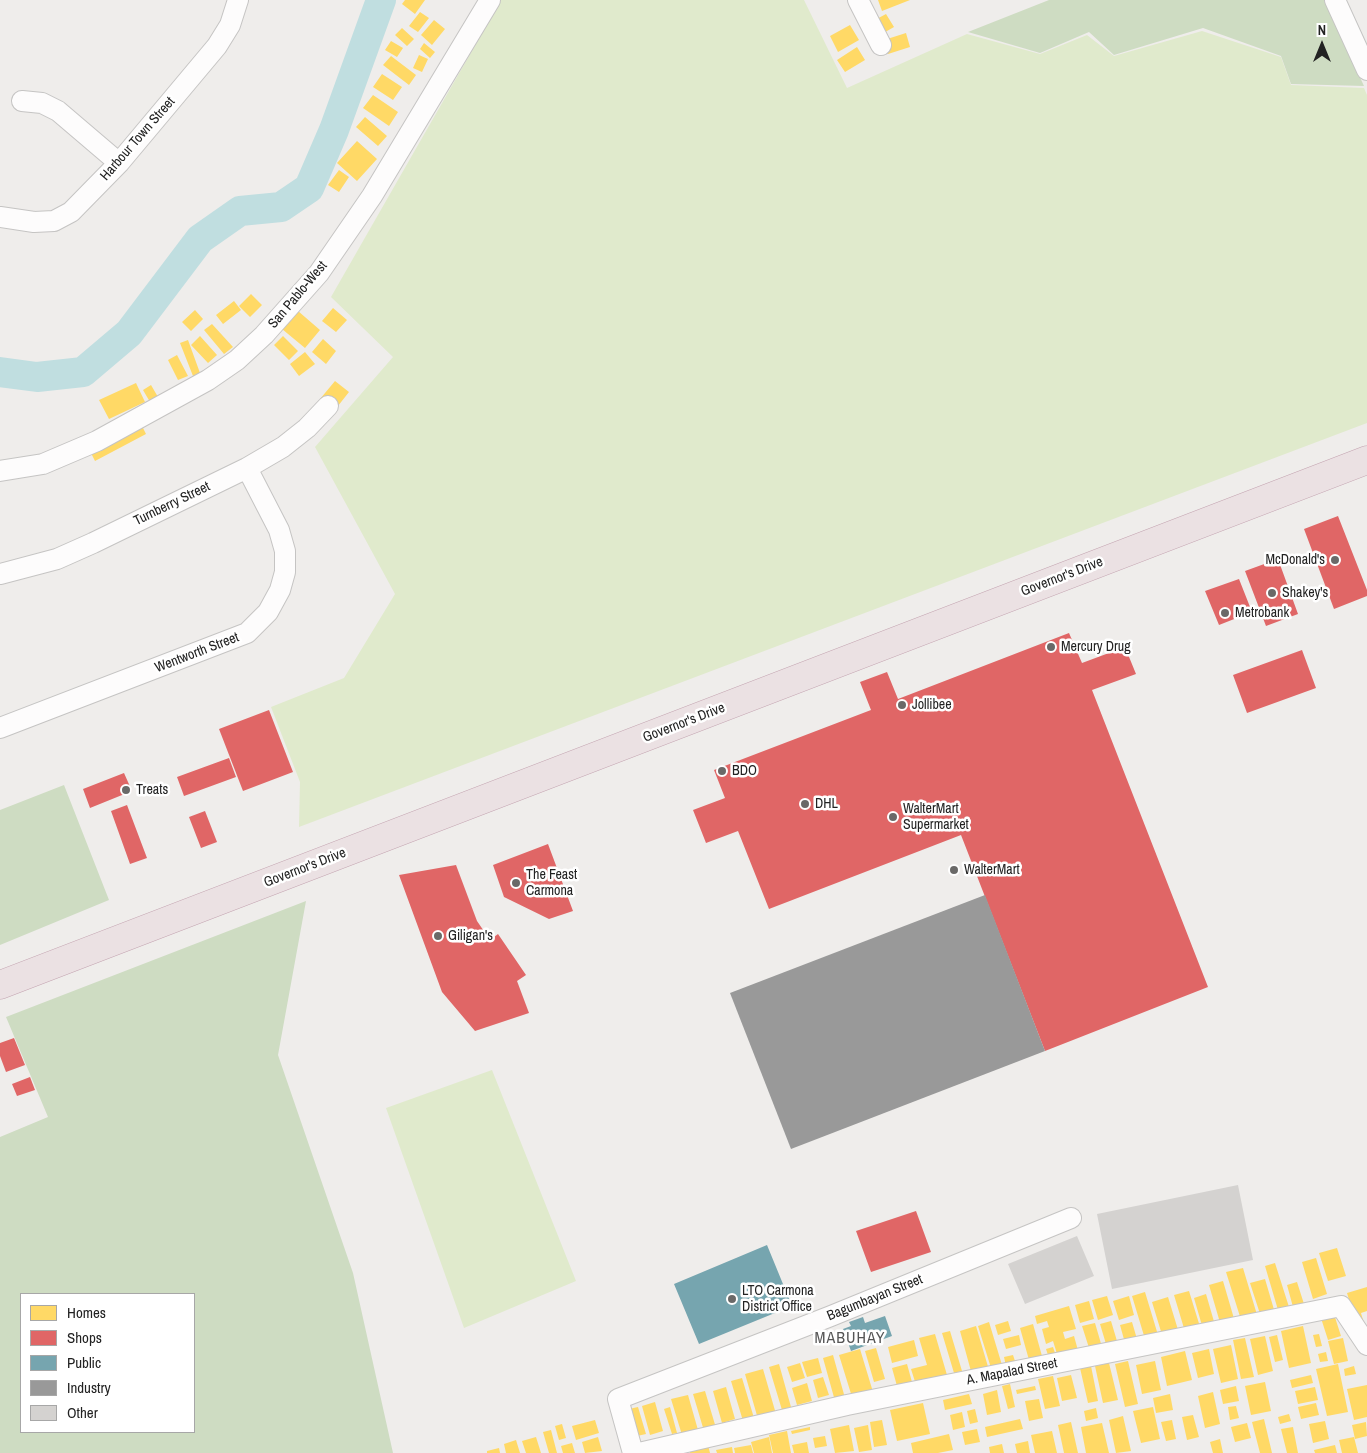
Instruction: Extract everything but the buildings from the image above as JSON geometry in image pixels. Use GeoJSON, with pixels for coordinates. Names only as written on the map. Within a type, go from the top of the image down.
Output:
{"type":"FeatureCollection","features":[{"type":"Feature","properties":{"kind":"highway","name":"Governor's Drive"},"geometry":{"type":"LineString","coordinates":[[0,985],[1367,460]]}},
{"type":"Feature","properties":{"kind":"street","name":"Harbour Town Street"},"geometry":{"type":"LineString","coordinates":[[0,217],[34,222],[54,221],[72,212],[119,163],[217,46],[230,25],[238,0]]}},
{"type":"Feature","properties":{"kind":"street","name":"San Pablo-West"},"geometry":{"type":"LineString","coordinates":[[0,471],[43,464],[97,441],[208,380],[237,360],[264,335],[319,272],[372,196],[490,0]]}},
{"type":"Feature","properties":{"kind":"street"},"geometry":{"type":"LineString","coordinates":[[858,0],[881,45]]}},
{"type":"Feature","properties":{"kind":"street"},"geometry":{"type":"LineString","coordinates":[[1335,0],[1367,70]]}},
{"type":"Feature","properties":{"kind":"street"},"geometry":{"type":"LineString","coordinates":[[22,101],[42,103],[58,111],[119,163]]}},
{"type":"Feature","properties":{"kind":"street","name":"Turnberry Street"},"geometry":{"type":"LineString","coordinates":[[0,574],[57,559],[247,468],[283,447],[307,428],[328,406]]}},
{"type":"Feature","properties":{"kind":"street","name":"Wentworth Street"},"geometry":{"type":"LineString","coordinates":[[0,728],[247,633],[268,612],[280,590],[285,572],[285,551],[278,530],[247,468]]}},
{"type":"Feature","properties":{"kind":"street","name":"Bagumbayan Street"},"geometry":{"type":"LineString","coordinates":[[633,1453],[618,1399],[822,1320],[1071,1218]]}},
{"type":"Feature","properties":{"kind":"street","name":"A. Mapalad Street"},"geometry":{"type":"LineString","coordinates":[[639,1453],[847,1405],[1341,1306],[1367,1345]]}},
{"type":"Feature","properties":{"kind":"green space"},"geometry":{"type":"Polygon","coordinates":[[[501,0],[804,0],[847,88],[967,34],[1040,54],[1087,35],[1114,56],[1202,31],[1281,57],[1291,85],[1364,88],[1367,95],[1367,423],[299,827],[300,782],[271,707],[344,678],[395,594],[315,447],[393,357],[331,297],[501,0]]]}},
{"type":"Feature","properties":{"kind":"green space"},"geometry":{"type":"Polygon","coordinates":[[[1049,0],[1324,0],[1364,86],[1291,84],[1281,56],[1203,28],[1114,55],[1089,32],[1040,53],[968,32],[1049,0]]]}},
{"type":"Feature","properties":{"kind":"green space"},"geometry":{"type":"Polygon","coordinates":[[[64,785],[109,900],[0,945],[0,810],[64,785]]]}},
{"type":"Feature","properties":{"kind":"green space"},"geometry":{"type":"Polygon","coordinates":[[[306,901],[278,1055],[353,1273],[393,1453],[0,1453],[0,1137],[48,1117],[6,1017],[306,901]]]}},
{"type":"Feature","properties":{"kind":"green space"},"geometry":{"type":"Polygon","coordinates":[[[492,1070],[576,1281],[464,1328],[386,1108],[492,1070]]]}},
{"type":"Feature","properties":{"kind":"waterway"},"geometry":{"type":"LineString","coordinates":[[0,372],[37,377],[83,372],[129,333],[200,239],[240,211],[281,207],[309,188],[334,130],[381,0]]}},
{"type":"Feature","properties":{"kind":"place","name":"McDonald's"},"geometry":{"type":"Point","coordinates":[1335,560]}},
{"type":"Feature","properties":{"kind":"place","name":"Shakey's"},"geometry":{"type":"Point","coordinates":[1272,593]}},
{"type":"Feature","properties":{"kind":"place","name":"Metrobank"},"geometry":{"type":"Point","coordinates":[1225,613]}},
{"type":"Feature","properties":{"kind":"place","name":"Mercury Drug"},"geometry":{"type":"Point","coordinates":[1051,647]}},
{"type":"Feature","properties":{"kind":"place","name":"Jollibee"},"geometry":{"type":"Point","coordinates":[902,705]}},
{"type":"Feature","properties":{"kind":"place","name":"BDO"},"geometry":{"type":"Point","coordinates":[722,771]}},
{"type":"Feature","properties":{"kind":"place","name":"Treats"},"geometry":{"type":"Point","coordinates":[126,790]}},
{"type":"Feature","properties":{"kind":"place","name":"DHL"},"geometry":{"type":"Point","coordinates":[805,804]}},
{"type":"Feature","properties":{"kind":"place","name":"WalterMart Supermarket"},"geometry":{"type":"Point","coordinates":[893,817]}},
{"type":"Feature","properties":{"kind":"place","name":"WalterMart"},"geometry":{"type":"Point","coordinates":[954,870]}},
{"type":"Feature","properties":{"kind":"place","name":"The Feast Carmona"},"geometry":{"type":"Point","coordinates":[516,883]}},
{"type":"Feature","properties":{"kind":"place","name":"Giligan's"},"geometry":{"type":"Point","coordinates":[438,936]}},
{"type":"Feature","properties":{"kind":"place","name":"LTO Carmona District Office"},"geometry":{"type":"Point","coordinates":[732,1299]}},
{"type":"Feature","properties":{"kind":"district","name":"MABUHAY"},"geometry":{"type":"Point","coordinates":[850,1339]}}]}
